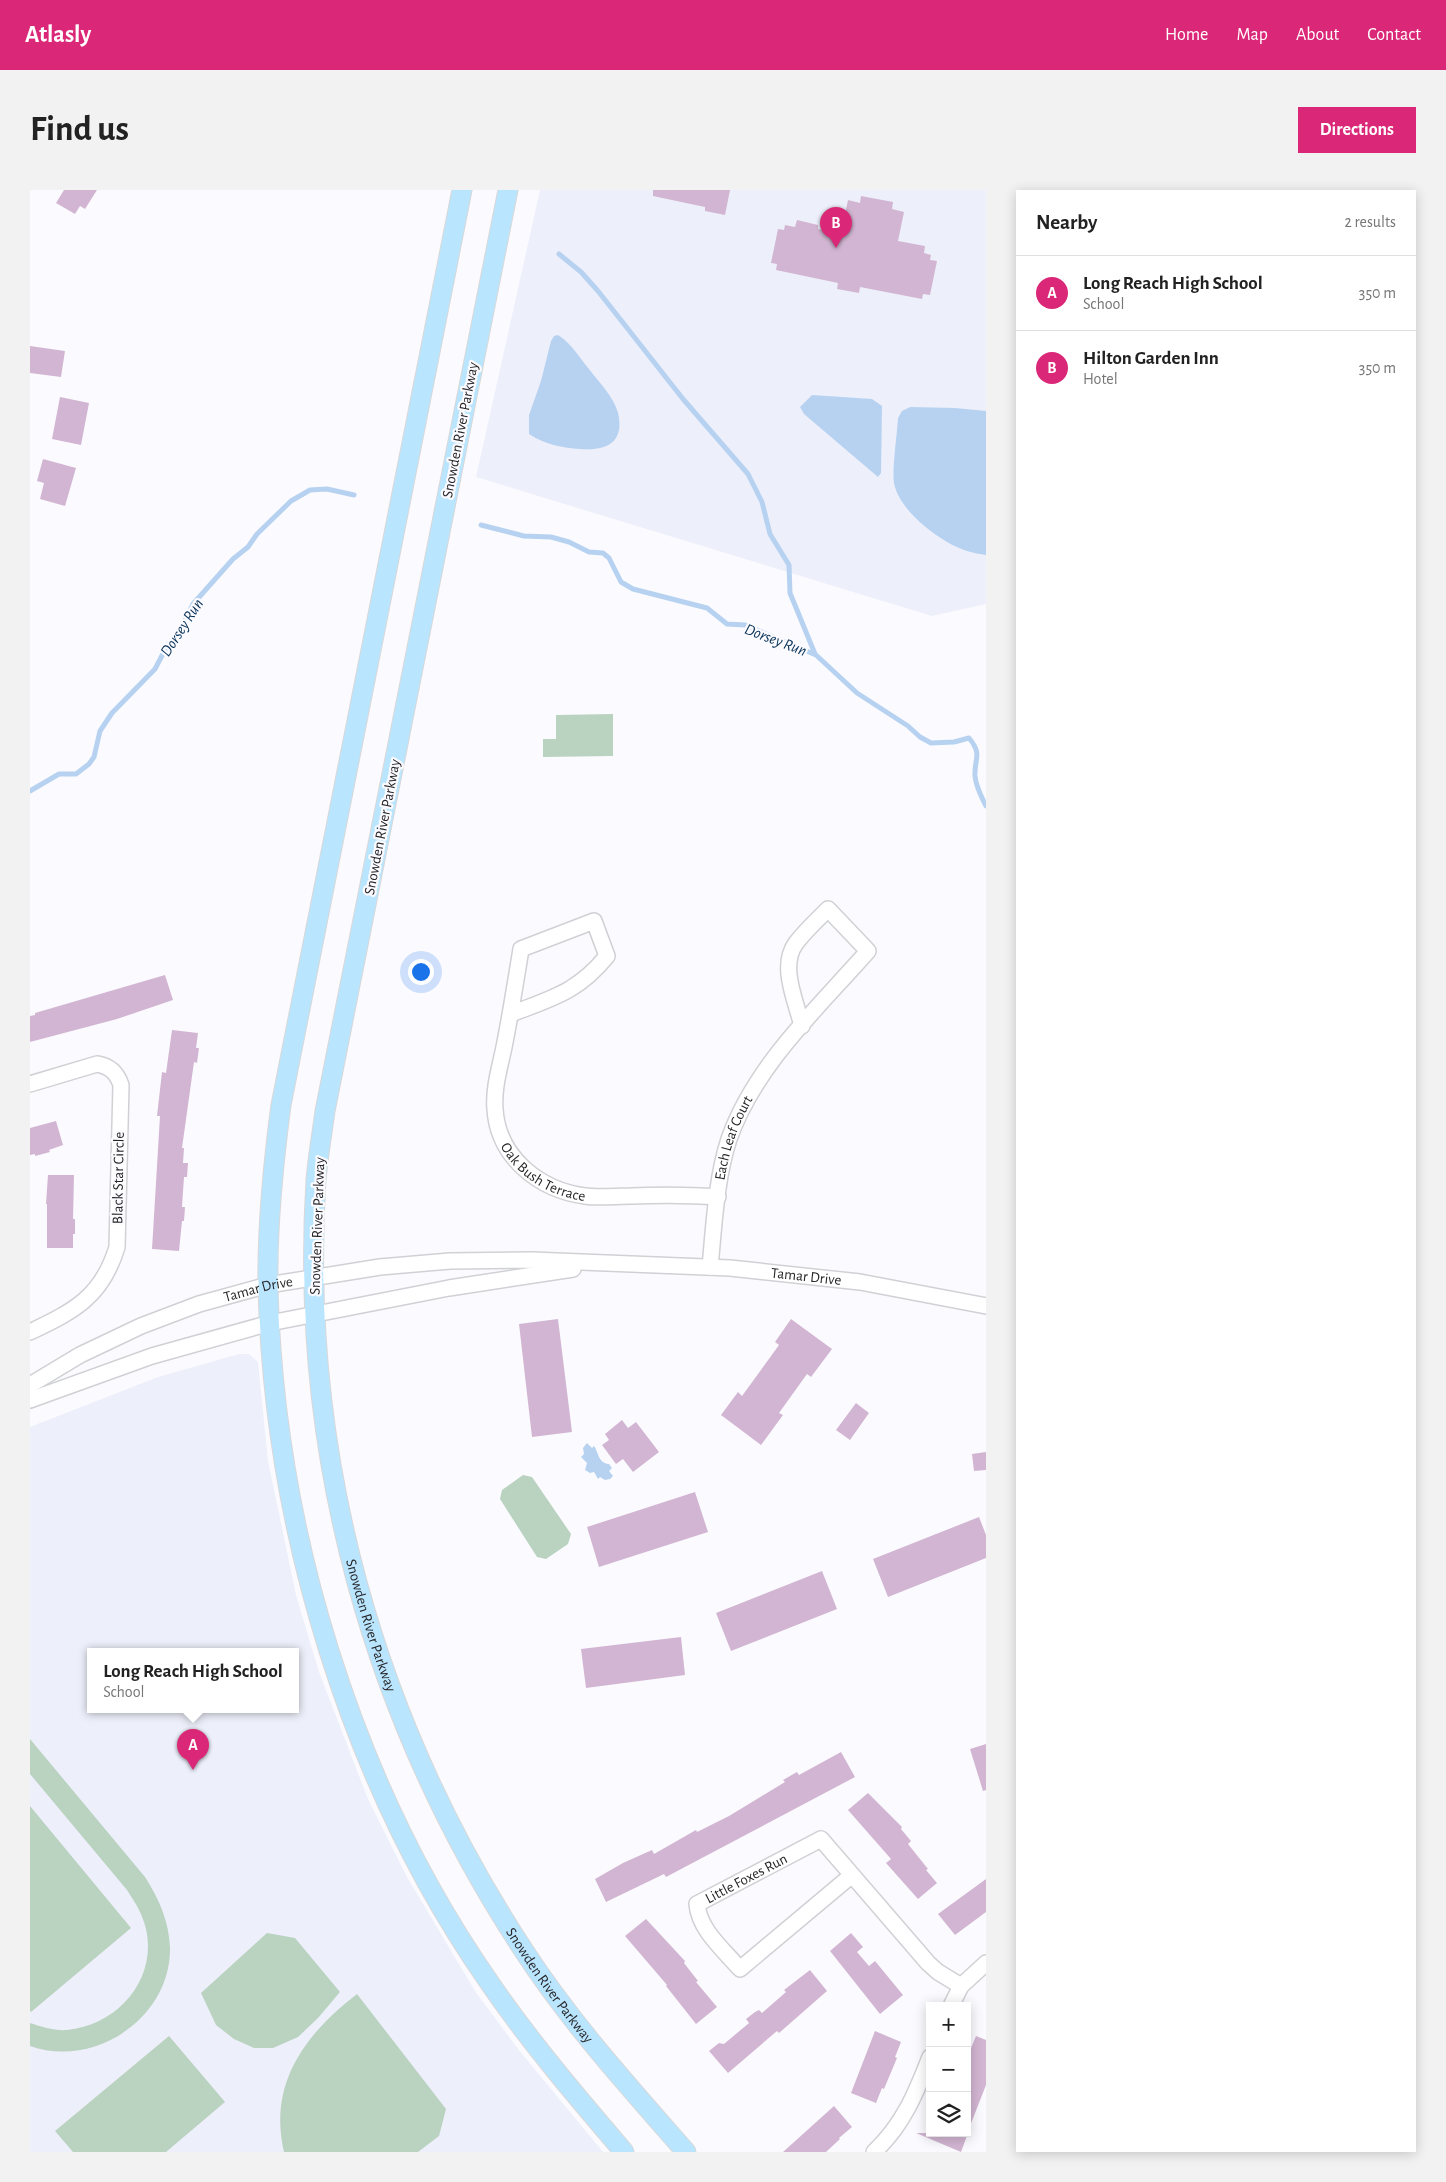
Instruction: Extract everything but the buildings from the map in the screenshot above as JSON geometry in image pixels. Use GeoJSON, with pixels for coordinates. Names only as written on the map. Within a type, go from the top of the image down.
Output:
{"type":"FeatureCollection","features":[{"type":"Feature","properties":{"kind":"main road"},"geometry":{"type":"LineString","coordinates":[[462,190],[281,1105],[273,1170],[268,1285],[274,1390],[285,1460],[311,1593],[334,1667],[384,1795],[422,1872],[488,1980],[532,2041],[624,2152]]}},
{"type":"Feature","properties":{"kind":"main road","name":"Snowden River Parkway"},"geometry":{"type":"LineString","coordinates":[[508,190],[325,1111],[316,1177],[313,1277],[320,1383],[339,1514],[347,1550],[377,1650],[426,1777],[463,1852],[525,1954],[568,2014],[686,2152]]}},
{"type":"Feature","properties":{"kind":"street","name":"Each Leaf Court"},"geometry":{"type":"LineString","coordinates":[[710,1267],[718,1197],[729,1141],[738,1118],[762,1075],[868,951],[828,909],[795,944],[789,957],[788,970],[802,1026]]}},
{"type":"Feature","properties":{"kind":"street","name":"Oak Bush Terrace"},"geometry":{"type":"LineString","coordinates":[[510,1014],[565,993],[596,970],[607,956],[594,921],[521,949],[495,1094],[498,1127],[504,1142],[514,1158],[531,1175],[546,1185],[563,1192],[588,1197],[681,1195],[718,1197]]}},
{"type":"Feature","properties":{"kind":"street","name":"Black Star Circle"},"geometry":{"type":"LineString","coordinates":[[30,1084],[98,1064],[106,1065],[112,1070],[118,1076],[121,1085],[117,1247],[114,1258],[102,1282],[80,1306],[30,1332]]}},
{"type":"Feature","properties":{"kind":"street","name":"Tamar Drive"},"geometry":{"type":"LineString","coordinates":[[30,1385],[80,1355],[141,1326],[199,1304],[268,1285],[313,1277],[380,1267],[450,1261],[532,1260],[710,1267],[777,1272],[860,1282],[986,1306]]}},
{"type":"Feature","properties":{"kind":"street","name":"Tamar Drive"},"geometry":{"type":"LineString","coordinates":[[30,1400],[152,1356],[270,1323],[315,1313],[534,1274],[625,1264]]}},
{"type":"Feature","properties":{"kind":"street","name":"Little Foxes Run"},"geometry":{"type":"LineString","coordinates":[[852,1875],[740,1969],[711,1936],[698,1913],[697,1904],[821,1839],[928,1963],[960,1986]]}},
{"type":"Feature","properties":{"kind":"street"},"geometry":{"type":"LineString","coordinates":[[953,2002],[960,1986],[986,1962]]}},
{"type":"Feature","properties":{"kind":"street"},"geometry":{"type":"LineString","coordinates":[[874,2152],[900,2123],[912,2102],[926,2067]]}},
{"type":"Feature","properties":{"kind":"shaded area"},"geometry":{"type":"Polygon","coordinates":[[[540,190],[986,190],[986,604],[932,616],[476,477],[540,190]]]}},
{"type":"Feature","properties":{"kind":"shaded area"},"geometry":{"type":"Polygon","coordinates":[[[239,1354],[249,1354],[258,1362],[268,1461],[296,1595],[319,1672],[368,1799],[407,1877],[475,1991],[518,2049],[603,2152],[30,2152],[30,1427],[158,1377],[239,1354]]]}},
{"type":"Feature","properties":{"kind":"green space"},"geometry":{"type":"Polygon","coordinates":[[[613,714],[613,756],[543,757],[543,739],[556,739],[556,715],[613,714]]]}},
{"type":"Feature","properties":{"kind":"green space"},"geometry":{"type":"Polygon","coordinates":[[[523,1475],[532,1477],[571,1534],[568,1544],[546,1559],[537,1557],[500,1499],[502,1490],[523,1475]]]}},
{"type":"Feature","properties":{"kind":"green space"},"geometry":{"type":"Polygon","coordinates":[[[30,1739],[145,1877],[155,1894],[168,1929],[170,1948],[167,1973],[158,1996],[143,2016],[124,2032],[103,2044],[79,2050],[54,2051],[30,2046],[30,2023],[53,2029],[67,2030],[88,2025],[107,2016],[123,2004],[136,1988],[144,1971],[148,1951],[146,1931],[138,1907],[127,1890],[30,1774],[30,1739]]]}},
{"type":"Feature","properties":{"kind":"green space"},"geometry":{"type":"Polygon","coordinates":[[[30,1806],[131,1928],[31,2012],[30,2011],[30,1806]]]}},
{"type":"Feature","properties":{"kind":"green space"},"geometry":{"type":"Polygon","coordinates":[[[267,1933],[295,1938],[340,1992],[318,2018],[298,2037],[273,2048],[254,2048],[234,2039],[216,2025],[201,1993],[267,1933]]]}},
{"type":"Feature","properties":{"kind":"green space"},"geometry":{"type":"Polygon","coordinates":[[[357,1994],[446,2109],[439,2136],[418,2152],[284,2152],[280,2127],[281,2104],[286,2083],[295,2063],[321,2026],[357,1994]]]}},
{"type":"Feature","properties":{"kind":"green space"},"geometry":{"type":"Polygon","coordinates":[[[169,2036],[225,2102],[166,2152],[73,2152],[55,2131],[169,2036]]]}},
{"type":"Feature","properties":{"kind":"water"},"geometry":{"type":"Polygon","coordinates":[[[558,335],[575,350],[616,407],[619,432],[611,443],[605,446],[589,449],[567,448],[547,443],[529,434],[529,415],[541,381],[551,341],[554,336],[558,335]]]}},
{"type":"Feature","properties":{"kind":"water"},"geometry":{"type":"Polygon","coordinates":[[[812,395],[872,399],[882,406],[881,473],[878,477],[804,414],[800,407],[812,395]]]}},
{"type":"Feature","properties":{"kind":"water"},"geometry":{"type":"Polygon","coordinates":[[[910,407],[986,411],[986,555],[969,552],[945,541],[912,515],[898,494],[894,483],[894,460],[898,418],[902,411],[910,407]]]}},
{"type":"Feature","properties":{"kind":"water"},"geometry":{"type":"Polygon","coordinates":[[[587,1443],[592,1448],[594,1446],[601,1460],[612,1468],[609,1471],[613,1476],[610,1479],[605,1480],[600,1477],[598,1479],[594,1472],[590,1473],[585,1470],[587,1463],[581,1457],[584,1454],[583,1448],[587,1443]]]}},
{"type":"Feature","properties":{"kind":"waterway"},"geometry":{"type":"LineString","coordinates":[[559,254],[581,272],[598,291],[683,399],[748,474],[762,502],[770,534],[789,565],[790,593],[815,654]]}},
{"type":"Feature","properties":{"kind":"waterway","name":"Dorsey Run"},"geometry":{"type":"LineString","coordinates":[[30,791],[59,774],[76,774],[89,764],[94,757],[100,731],[112,713],[155,669],[167,646],[180,630],[193,604],[233,559],[248,547],[257,534],[291,501],[310,490],[327,489],[354,495]]}},
{"type":"Feature","properties":{"kind":"waterway","name":"Dorsey Run"},"geometry":{"type":"LineString","coordinates":[[481,525],[524,536],[551,537],[569,542],[589,552],[603,553],[609,558],[621,582],[633,589],[707,608],[727,624],[745,625],[816,655],[857,693],[931,743],[954,742],[969,738],[976,749],[976,780],[986,806]]}},
{"type":"Feature","properties":{"kind":"place","name":"Hilton Garden Inn"},"geometry":{"type":"Point","coordinates":[836,248]}},
{"type":"Feature","properties":{"kind":"place","name":"Long Reach High School"},"geometry":{"type":"Point","coordinates":[193,1770]}}]}
